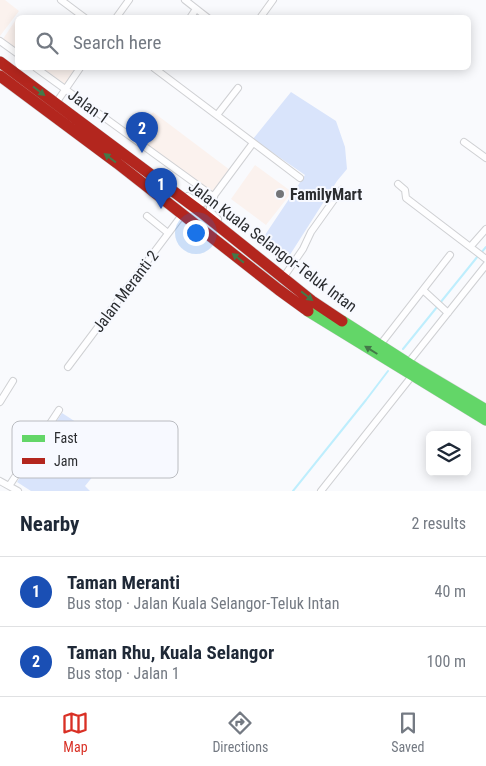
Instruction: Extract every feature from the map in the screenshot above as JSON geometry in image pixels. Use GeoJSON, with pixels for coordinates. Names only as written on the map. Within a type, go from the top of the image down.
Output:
{"type":"FeatureCollection","features":[{"type":"Feature","properties":{"kind":"highway","name":"Jalan Kuala Selangor-Teluk Intan"},"geometry":{"type":"LineString","coordinates":[[0,62],[173,191],[312,301],[408,363],[486,410]]}},
{"type":"Feature","properties":{"kind":"highway","name":"Jalan Kuala Selangor-Teluk Intan"},"geometry":{"type":"LineString","coordinates":[[0,76],[117,163],[279,290],[318,318],[486,420]]}},
{"type":"Feature","properties":{"kind":"street"},"geometry":{"type":"LineString","coordinates":[[61,0],[81,15]]}},
{"type":"Feature","properties":{"kind":"street"},"geometry":{"type":"LineString","coordinates":[[118,15],[129,0]]}},
{"type":"Feature","properties":{"kind":"street"},"geometry":{"type":"LineString","coordinates":[[185,0],[204,15]]}},
{"type":"Feature","properties":{"kind":"street"},"geometry":{"type":"LineString","coordinates":[[262,15],[273,0]]}},
{"type":"Feature","properties":{"kind":"street"},"geometry":{"type":"LineString","coordinates":[[192,15],[196,9]]}},
{"type":"Feature","properties":{"kind":"street"},"geometry":{"type":"LineString","coordinates":[[0,41],[15,52]]}},
{"type":"Feature","properties":{"kind":"street","name":"Jalan 1"},"geometry":{"type":"LineString","coordinates":[[39,70],[212,199]]}},
{"type":"Feature","properties":{"kind":"street"},"geometry":{"type":"LineString","coordinates":[[56,103],[79,70]]}},
{"type":"Feature","properties":{"kind":"street"},"geometry":{"type":"LineString","coordinates":[[157,70],[300,178]]}},
{"type":"Feature","properties":{"kind":"street"},"geometry":{"type":"LineString","coordinates":[[217,115],[238,88]]}},
{"type":"Feature","properties":{"kind":"street"},"geometry":{"type":"LineString","coordinates":[[464,142],[486,158]]}},
{"type":"Feature","properties":{"kind":"street"},"geometry":{"type":"LineString","coordinates":[[233,237],[228,227],[210,211],[212,199],[253,143]]}},
{"type":"Feature","properties":{"kind":"street"},"geometry":{"type":"LineString","coordinates":[[398,184],[405,190],[406,198],[482,256]]}},
{"type":"Feature","properties":{"kind":"street"},"geometry":{"type":"LineString","coordinates":[[283,278],[303,249],[311,232],[341,190]]}},
{"type":"Feature","properties":{"kind":"street"},"geometry":{"type":"LineString","coordinates":[[173,191],[190,197],[200,204],[212,199]]}},
{"type":"Feature","properties":{"kind":"street","name":"Jalan Meranti 2"},"geometry":{"type":"LineString","coordinates":[[68,367],[182,214]]}},
{"type":"Feature","properties":{"kind":"street"},"geometry":{"type":"LineString","coordinates":[[147,216],[168,232]]}},
{"type":"Feature","properties":{"kind":"street"},"geometry":{"type":"LineString","coordinates":[[471,246],[486,229]]}},
{"type":"Feature","properties":{"kind":"street"},"geometry":{"type":"LineString","coordinates":[[380,345],[450,255]]}},
{"type":"Feature","properties":{"kind":"street"},"geometry":{"type":"LineString","coordinates":[[408,363],[445,311],[486,265]]}},
{"type":"Feature","properties":{"kind":"street"},"geometry":{"type":"LineString","coordinates":[[423,290],[445,311]]}},
{"type":"Feature","properties":{"kind":"street"},"geometry":{"type":"LineString","coordinates":[[321,491],[412,376]]}},
{"type":"Feature","properties":{"kind":"street"},"geometry":{"type":"LineString","coordinates":[[0,402],[13,381]]}},
{"type":"Feature","properties":{"kind":"street"},"geometry":{"type":"LineString","coordinates":[[52,421],[59,410]]}},
{"type":"Feature","properties":{"kind":"street"},"geometry":{"type":"LineString","coordinates":[[10,486],[15,478]]}},
{"type":"Feature","properties":{"kind":"street"},"geometry":{"type":"LineString","coordinates":[[0,480],[18,491]]}},
{"type":"Feature","properties":{"kind":"shaded area"},"geometry":{"type":"Polygon","coordinates":[[[0,0],[5,0],[19,11],[0,36],[0,0]]]}},
{"type":"Feature","properties":{"kind":"shaded area"},"geometry":{"type":"Polygon","coordinates":[[[15,21],[15,48],[3,39],[15,21]]]}},
{"type":"Feature","properties":{"kind":"shaded area"},"geometry":{"type":"Polygon","coordinates":[[[45,70],[76,70],[65,84],[45,70]]]}},
{"type":"Feature","properties":{"kind":"shaded area"},"geometry":{"type":"Polygon","coordinates":[[[291,92],[336,121],[345,147],[347,169],[337,181],[286,261],[259,244],[305,175],[253,139],[291,92]]]}},
{"type":"Feature","properties":{"kind":"shaded area"},"geometry":{"type":"Polygon","coordinates":[[[153,112],[230,170],[213,194],[135,136],[153,112]]]}},
{"type":"Feature","properties":{"kind":"shaded area"},"geometry":{"type":"Polygon","coordinates":[[[255,165],[292,192],[266,225],[231,199],[255,165]]]}},
{"type":"Feature","properties":{"kind":"shaded area"},"geometry":{"type":"Polygon","coordinates":[[[62,413],[74,421],[57,421],[62,413]]]}},
{"type":"Feature","properties":{"kind":"shaded area"},"geometry":{"type":"Polygon","coordinates":[[[20,478],[92,478],[85,486],[90,491],[31,491],[17,482],[20,478]]]}},
{"type":"Feature","properties":{"kind":"waterway"},"geometry":{"type":"LineString","coordinates":[[481,253],[486,247]]}},
{"type":"Feature","properties":{"kind":"waterway"},"geometry":{"type":"LineString","coordinates":[[440,303],[478,256]]}},
{"type":"Feature","properties":{"kind":"waterway"},"geometry":{"type":"LineString","coordinates":[[403,349],[437,307]]}},
{"type":"Feature","properties":{"kind":"waterway"},"geometry":{"type":"LineString","coordinates":[[293,491],[388,371]]}},
{"type":"Feature","properties":{"kind":"traffic: fast"},"geometry":{"type":"LineString","coordinates":[[308,311],[486,420]]}},
{"type":"Feature","properties":{"kind":"traffic: fast"},"geometry":{"type":"LineString","coordinates":[[342,321],[486,410]]}},
{"type":"Feature","properties":{"kind":"traffic: jam"},"geometry":{"type":"LineString","coordinates":[[0,62],[201,212],[312,301],[342,321]]}},
{"type":"Feature","properties":{"kind":"traffic: jam"},"geometry":{"type":"LineString","coordinates":[[0,76],[117,163],[308,311]]}},
{"type":"Feature","properties":{"kind":"place","name":"Taman Rhu, Kuala Selangor"},"geometry":{"type":"Point","coordinates":[142,153]}},
{"type":"Feature","properties":{"kind":"place","name":"FamilyMart"},"geometry":{"type":"Point","coordinates":[280,194]}},
{"type":"Feature","properties":{"kind":"place","name":"Taman Meranti"},"geometry":{"type":"Point","coordinates":[161,209]}}]}
